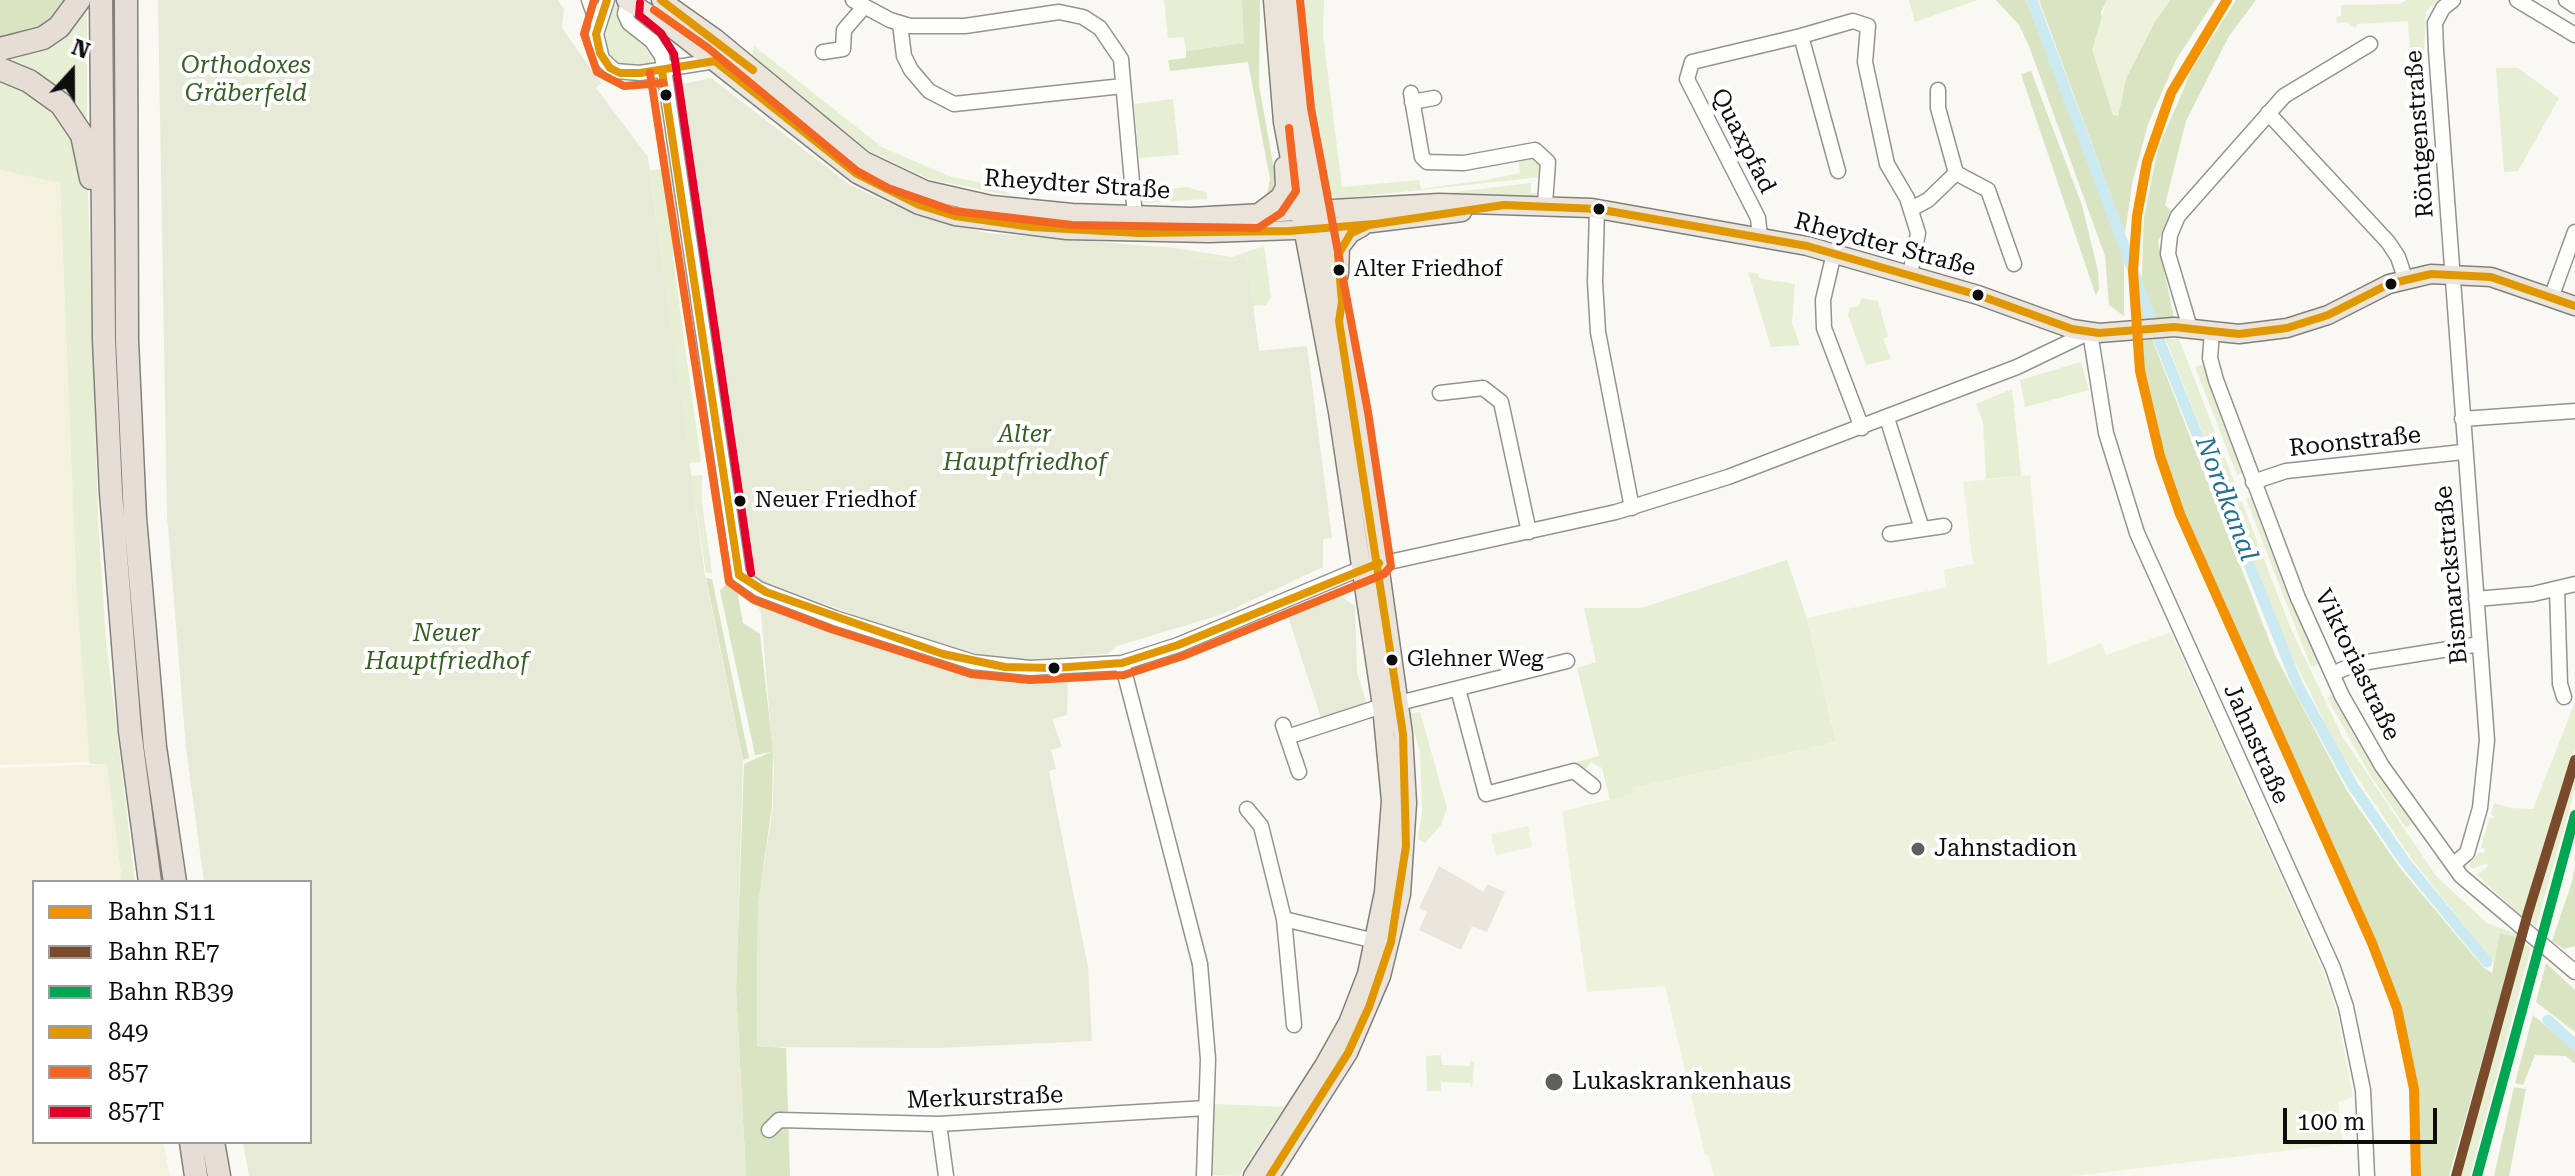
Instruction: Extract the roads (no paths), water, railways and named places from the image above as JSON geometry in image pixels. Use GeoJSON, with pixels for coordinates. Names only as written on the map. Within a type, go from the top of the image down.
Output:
{"type":"FeatureCollection","features":[{"type":"Feature","properties":{"kind":"highway"},"geometry":{"type":"LineString","coordinates":[[0,49],[43,38],[59,27],[79,0]]}},
{"type":"Feature","properties":{"kind":"highway"},"geometry":{"type":"LineString","coordinates":[[101,0],[102,235],[111,493],[130,731],[150,880]]}},
{"type":"Feature","properties":{"kind":"highway"},"geometry":{"type":"LineString","coordinates":[[126,0],[127,340],[135,518],[155,747],[175,880]]}},
{"type":"Feature","properties":{"kind":"highway"},"geometry":{"type":"LineString","coordinates":[[0,69],[47,92],[73,119],[89,157],[102,235]]}},
{"type":"Feature","properties":{"kind":"highway"},"geometry":{"type":"LineString","coordinates":[[191,1144],[196,1176]]}},
{"type":"Feature","properties":{"kind":"highway"},"geometry":{"type":"LineString","coordinates":[[213,1144],[219,1176]]}},
{"type":"Feature","properties":{"kind":"main road","name":"Rheydter Straße"},"geometry":{"type":"LineString","coordinates":[[627,0],[715,61],[857,174],[919,205],[955,216],[1032,227],[1125,233],[1312,221],[1439,203],[1545,204],[1597,209],[1834,253],[1978,295],[2051,323],[2090,332],[2169,327],[2253,333],[2302,324],[2405,278],[2452,273],[2491,277],[2575,306]]}},
{"type":"Feature","properties":{"kind":"main road","name":"Rheydter Straße"},"geometry":{"type":"LineString","coordinates":[[661,0],[715,38],[838,143],[893,177],[925,190],[991,205],[1135,216],[1256,216],[1369,225],[1504,205]]}},
{"type":"Feature","properties":{"kind":"main road"},"geometry":{"type":"LineString","coordinates":[[1256,216],[1273,204],[1285,187],[1275,123],[1273,0]]}},
{"type":"Feature","properties":{"kind":"main road"},"geometry":{"type":"LineString","coordinates":[[1270,1176],[1358,1032],[1391,942],[1406,846],[1405,762],[1391,704],[1312,221],[1293,71],[1288,0]]}},
{"type":"Feature","properties":{"kind":"main road"},"geometry":{"type":"LineString","coordinates":[[1273,40],[1283,122],[1339,321],[1370,566]]}},
{"type":"Feature","properties":{"kind":"main road"},"geometry":{"type":"LineString","coordinates":[[1339,321],[1340,247],[1351,233],[1369,225]]}},
{"type":"Feature","properties":{"kind":"main road"},"geometry":{"type":"LineString","coordinates":[[1253,1176],[1348,1023],[1367,974],[1384,892],[1391,801],[1391,704]]}},
{"type":"Feature","properties":{"kind":"street"},"geometry":{"type":"LineString","coordinates":[[589,0],[597,24],[599,49],[610,68],[626,74],[715,61]]}},
{"type":"Feature","properties":{"kind":"street"},"geometry":{"type":"LineString","coordinates":[[597,24],[607,0]]}},
{"type":"Feature","properties":{"kind":"street"},"geometry":{"type":"LineString","coordinates":[[627,0],[626,17],[658,49],[739,575],[759,589],[835,618],[973,662],[1030,668],[1122,663],[1178,645],[1370,566],[1632,508],[1766,464],[2046,355],[2090,332]]}},
{"type":"Feature","properties":{"kind":"street","name":"Röntgenstraße"},"geometry":{"type":"LineString","coordinates":[[2452,273],[2435,23],[2443,8],[2453,0]]}},
{"type":"Feature","properties":{"kind":"street"},"geometry":{"type":"LineString","coordinates":[[2517,0],[2575,35]]}},
{"type":"Feature","properties":{"kind":"street"},"geometry":{"type":"LineString","coordinates":[[2566,0],[2575,6]]}},
{"type":"Feature","properties":{"kind":"street"},"geometry":{"type":"LineString","coordinates":[[823,52],[843,49],[844,30],[858,4],[900,24],[965,26],[1058,6],[1083,17],[1107,35],[1121,59],[1135,216]]}},
{"type":"Feature","properties":{"kind":"street"},"geometry":{"type":"LineString","coordinates":[[1838,171],[1801,36],[1853,21],[1868,26],[1865,62],[1887,164],[1911,209],[1919,238],[1910,275]]}},
{"type":"Feature","properties":{"kind":"street"},"geometry":{"type":"LineString","coordinates":[[900,24],[904,56],[911,70],[929,91],[954,104],[1123,86]]}},
{"type":"Feature","properties":{"kind":"street","name":"Quaxpfad"},"geometry":{"type":"LineString","coordinates":[[1760,237],[1758,218],[1687,79],[1690,64],[1694,60],[1801,36]]}},
{"type":"Feature","properties":{"kind":"street"},"geometry":{"type":"LineString","coordinates":[[2190,328],[2169,262],[2168,246],[2173,225],[2268,113],[2306,80],[2370,44]]}},
{"type":"Feature","properties":{"kind":"street"},"geometry":{"type":"LineString","coordinates":[[1938,90],[1938,108],[1956,173],[1988,190],[2014,264]]}},
{"type":"Feature","properties":{"kind":"street"},"geometry":{"type":"LineString","coordinates":[[1434,98],[1412,98],[1422,157],[1427,162],[1464,163],[1529,149],[1540,152],[1548,162],[1545,204]]}},
{"type":"Feature","properties":{"kind":"street"},"geometry":{"type":"LineString","coordinates":[[2268,113],[2388,242],[2398,257],[2405,278]]}},
{"type":"Feature","properties":{"kind":"street"},"geometry":{"type":"LineString","coordinates":[[1911,209],[1928,200],[1956,173]]}},
{"type":"Feature","properties":{"kind":"street"},"geometry":{"type":"LineString","coordinates":[[1597,209],[1595,282],[1598,332],[1632,508]]}},
{"type":"Feature","properties":{"kind":"street"},"geometry":{"type":"LineString","coordinates":[[2551,298],[2575,232]]}},
{"type":"Feature","properties":{"kind":"street"},"geometry":{"type":"LineString","coordinates":[[1834,253],[1823,300],[1824,328],[1862,428]]}},
{"type":"Feature","properties":{"kind":"street","name":"Bismarckstraße"},"geometry":{"type":"LineString","coordinates":[[2452,273],[2463,452],[2487,740],[2485,785],[2467,853],[2453,865]]}},
{"type":"Feature","properties":{"kind":"street","name":"Jahnstraße"},"geometry":{"type":"LineString","coordinates":[[2090,332],[2106,433],[2137,533],[2320,939],[2346,1007],[2363,1090],[2367,1176]]}},
{"type":"Feature","properties":{"kind":"street","name":"Viktoriastraße"},"geometry":{"type":"LineString","coordinates":[[2212,332],[2212,369],[2253,482],[2332,674],[2382,766],[2453,865],[2480,895],[2568,961],[2575,972]]}},
{"type":"Feature","properties":{"kind":"street"},"geometry":{"type":"LineString","coordinates":[[1440,393],[1483,388],[1501,402],[1529,532]]}},
{"type":"Feature","properties":{"kind":"street"},"geometry":{"type":"LineString","coordinates":[[2462,419],[2575,411]]}},
{"type":"Feature","properties":{"kind":"street"},"geometry":{"type":"LineString","coordinates":[[1887,418],[1922,529]]}},
{"type":"Feature","properties":{"kind":"street","name":"Roonstraße"},"geometry":{"type":"LineString","coordinates":[[2253,482],[2286,471],[2463,452]]}},
{"type":"Feature","properties":{"kind":"street"},"geometry":{"type":"LineString","coordinates":[[1890,534],[1944,526]]}},
{"type":"Feature","properties":{"kind":"street"},"geometry":{"type":"LineString","coordinates":[[2476,599],[2575,584]]}},
{"type":"Feature","properties":{"kind":"street"},"geometry":{"type":"LineString","coordinates":[[2557,589],[2560,684],[2564,697]]}},
{"type":"Feature","properties":{"kind":"street"},"geometry":{"type":"LineString","coordinates":[[2332,674],[2355,664],[2480,644]]}},
{"type":"Feature","properties":{"kind":"street"},"geometry":{"type":"LineString","coordinates":[[1299,772],[1285,731],[1567,661]]}},
{"type":"Feature","properties":{"kind":"street"},"geometry":{"type":"LineString","coordinates":[[1122,663],[1200,964],[1208,1059],[1204,1176]]}},
{"type":"Feature","properties":{"kind":"street"},"geometry":{"type":"LineString","coordinates":[[1458,689],[1486,794],[1574,771],[1593,786]]}},
{"type":"Feature","properties":{"kind":"street"},"geometry":{"type":"LineString","coordinates":[[1247,809],[1261,826],[1284,919],[1294,1025]]}},
{"type":"Feature","properties":{"kind":"street"},"geometry":{"type":"LineString","coordinates":[[1284,919],[1375,941]]}},
{"type":"Feature","properties":{"kind":"street","name":"Merkurstraße"},"geometry":{"type":"LineString","coordinates":[[769,1130],[779,1120],[939,1124],[1206,1108]]}},
{"type":"Feature","properties":{"kind":"street"},"geometry":{"type":"LineString","coordinates":[[939,1124],[946,1176]]}},
{"type":"Feature","properties":{"kind":"waterway","name":"Nordkanal"},"geometry":{"type":"LineString","coordinates":[[2032,0],[2159,340],[2298,686],[2353,786],[2405,862],[2487,962]]}},
{"type":"Feature","properties":{"kind":"waterway","name":"Nordkanal"},"geometry":{"type":"LineString","coordinates":[[2548,1020],[2575,1045]]}},
{"type":"Feature","properties":{"kind":"rail line","name":"S11"},"geometry":{"type":"LineString","coordinates":[[2227,0],[2171,93],[2147,162],[2137,216],[2133,271],[2140,371],[2160,456],[2180,514],[2372,943],[2397,1008],[2414,1089],[2416,1176]]}},
{"type":"Feature","properties":{"kind":"rail line","name":"RE7"},"geometry":{"type":"LineString","coordinates":[[2456,1176],[2528,913],[2575,760]]}},
{"type":"Feature","properties":{"kind":"rail line","name":"RB39"},"geometry":{"type":"LineString","coordinates":[[2477,1176],[2575,815]]}},
{"type":"Feature","properties":{"kind":"place","name":"Alter Friedhof"},"geometry":{"type":"Point","coordinates":[1339,270]}},
{"type":"Feature","properties":{"kind":"place","name":"Neuer Friedhof"},"geometry":{"type":"Point","coordinates":[740,501]}},
{"type":"Feature","properties":{"kind":"place","name":"Glehner Weg"},"geometry":{"type":"Point","coordinates":[1392,660]}},
{"type":"Feature","properties":{"kind":"place","name":"Jahnstadion"},"geometry":{"type":"Point","coordinates":[1918,849]}},
{"type":"Feature","properties":{"kind":"place","name":"Lukaskrankenhaus"},"geometry":{"type":"Point","coordinates":[1554,1082]}},
{"type":"Feature","properties":{"kind":"park label","name":"Orthodoxes Gräberfeld"},"geometry":{"type":"Point","coordinates":[246,80]}},
{"type":"Feature","properties":{"kind":"park label","name":"Alter Hauptfriedhof"},"geometry":{"type":"Point","coordinates":[1025,449]}},
{"type":"Feature","properties":{"kind":"park label","name":"Neuer Hauptfriedhof"},"geometry":{"type":"Point","coordinates":[447,648]}}]}
